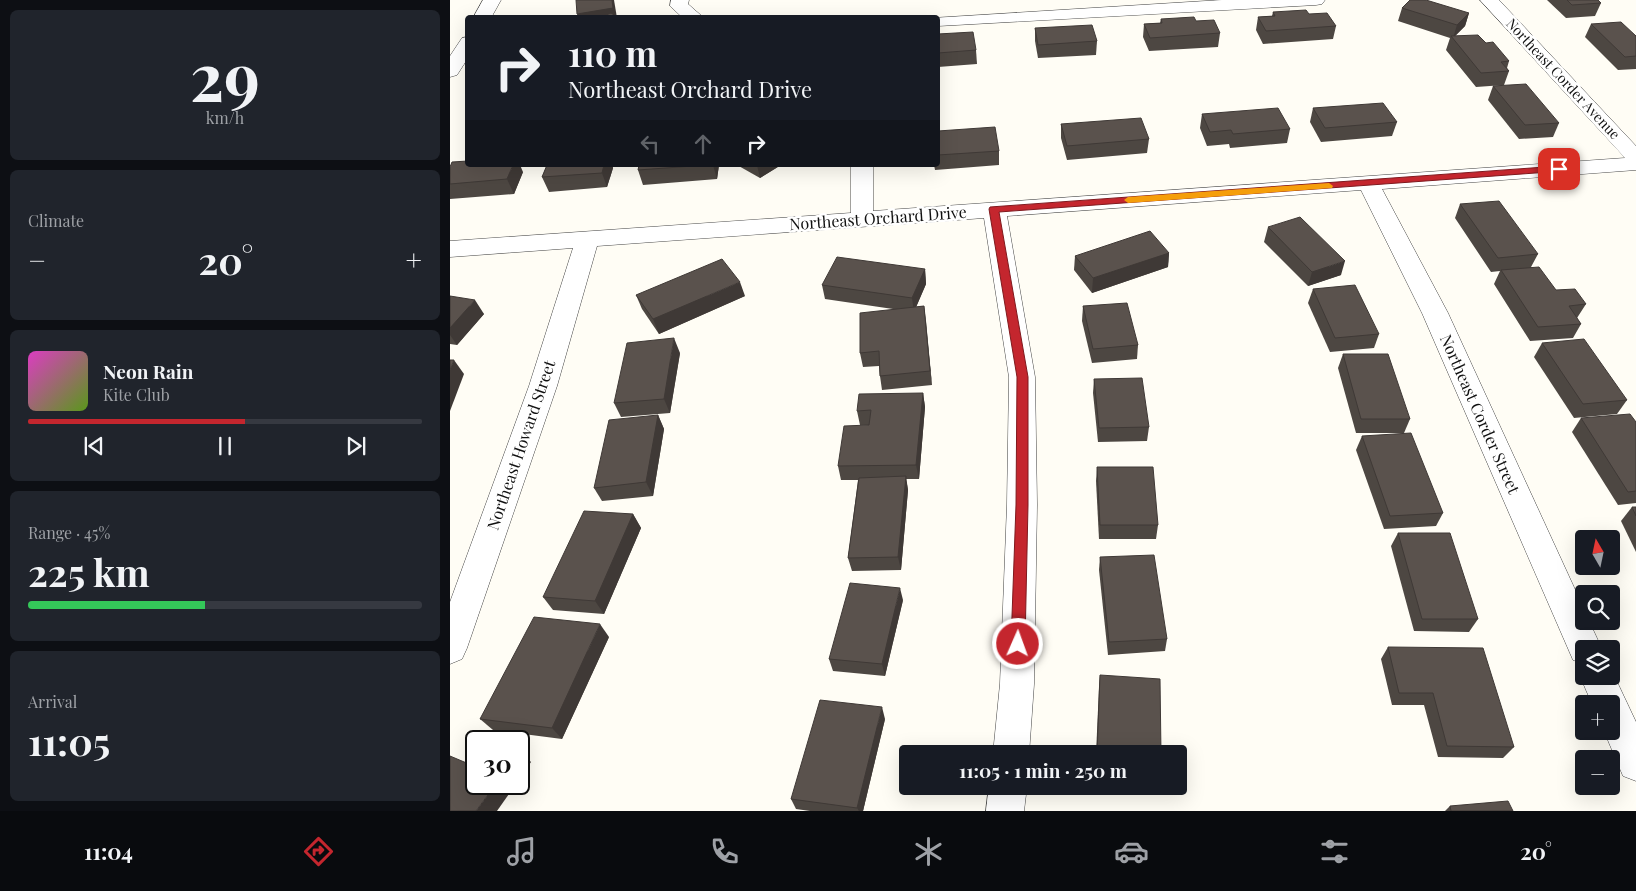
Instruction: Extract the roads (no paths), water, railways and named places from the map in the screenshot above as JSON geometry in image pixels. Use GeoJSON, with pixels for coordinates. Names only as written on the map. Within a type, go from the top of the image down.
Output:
{"type":"FeatureCollection","features":[{"type":"Feature","properties":{"kind":"street"},"geometry":{"type":"LineString","coordinates":[[484,15],[492,0]]}},
{"type":"Feature","properties":{"kind":"street"},"geometry":{"type":"LineString","coordinates":[[680,0],[679,6],[691,15]]}},
{"type":"Feature","properties":{"kind":"street"},"geometry":{"type":"LineString","coordinates":[[940,21],[1316,0]]}},
{"type":"Feature","properties":{"kind":"street","name":"Northeast Corder Avenue"},"geometry":{"type":"LineString","coordinates":[[1489,0],[1636,158]]}},
{"type":"Feature","properties":{"kind":"street"},"geometry":{"type":"LineString","coordinates":[[450,71],[465,47]]}},
{"type":"Feature","properties":{"kind":"street","name":"Northeast Orchard Drive"},"geometry":{"type":"LineString","coordinates":[[450,249],[1636,164]]}},
{"type":"Feature","properties":{"kind":"street"},"geometry":{"type":"LineString","coordinates":[[862,167],[862,219]]}},
{"type":"Feature","properties":{"kind":"street","name":"Northeast Corder Street"},"geometry":{"type":"LineString","coordinates":[[1368,183],[1435,312],[1581,640]]}},
{"type":"Feature","properties":{"kind":"street"},"geometry":{"type":"LineString","coordinates":[[994,209],[1022,377],[1022,505],[1017,684],[1011,745]]}},
{"type":"Feature","properties":{"kind":"street","name":"Northeast Howard Street"},"geometry":{"type":"LineString","coordinates":[[450,648],[543,386],[587,239]]}},
{"type":"Feature","properties":{"kind":"street"},"geometry":{"type":"LineString","coordinates":[[1620,727],[1636,763]]}},
{"type":"Feature","properties":{"kind":"street"},"geometry":{"type":"LineString","coordinates":[[1005,811],[1007,795]]}}]}
